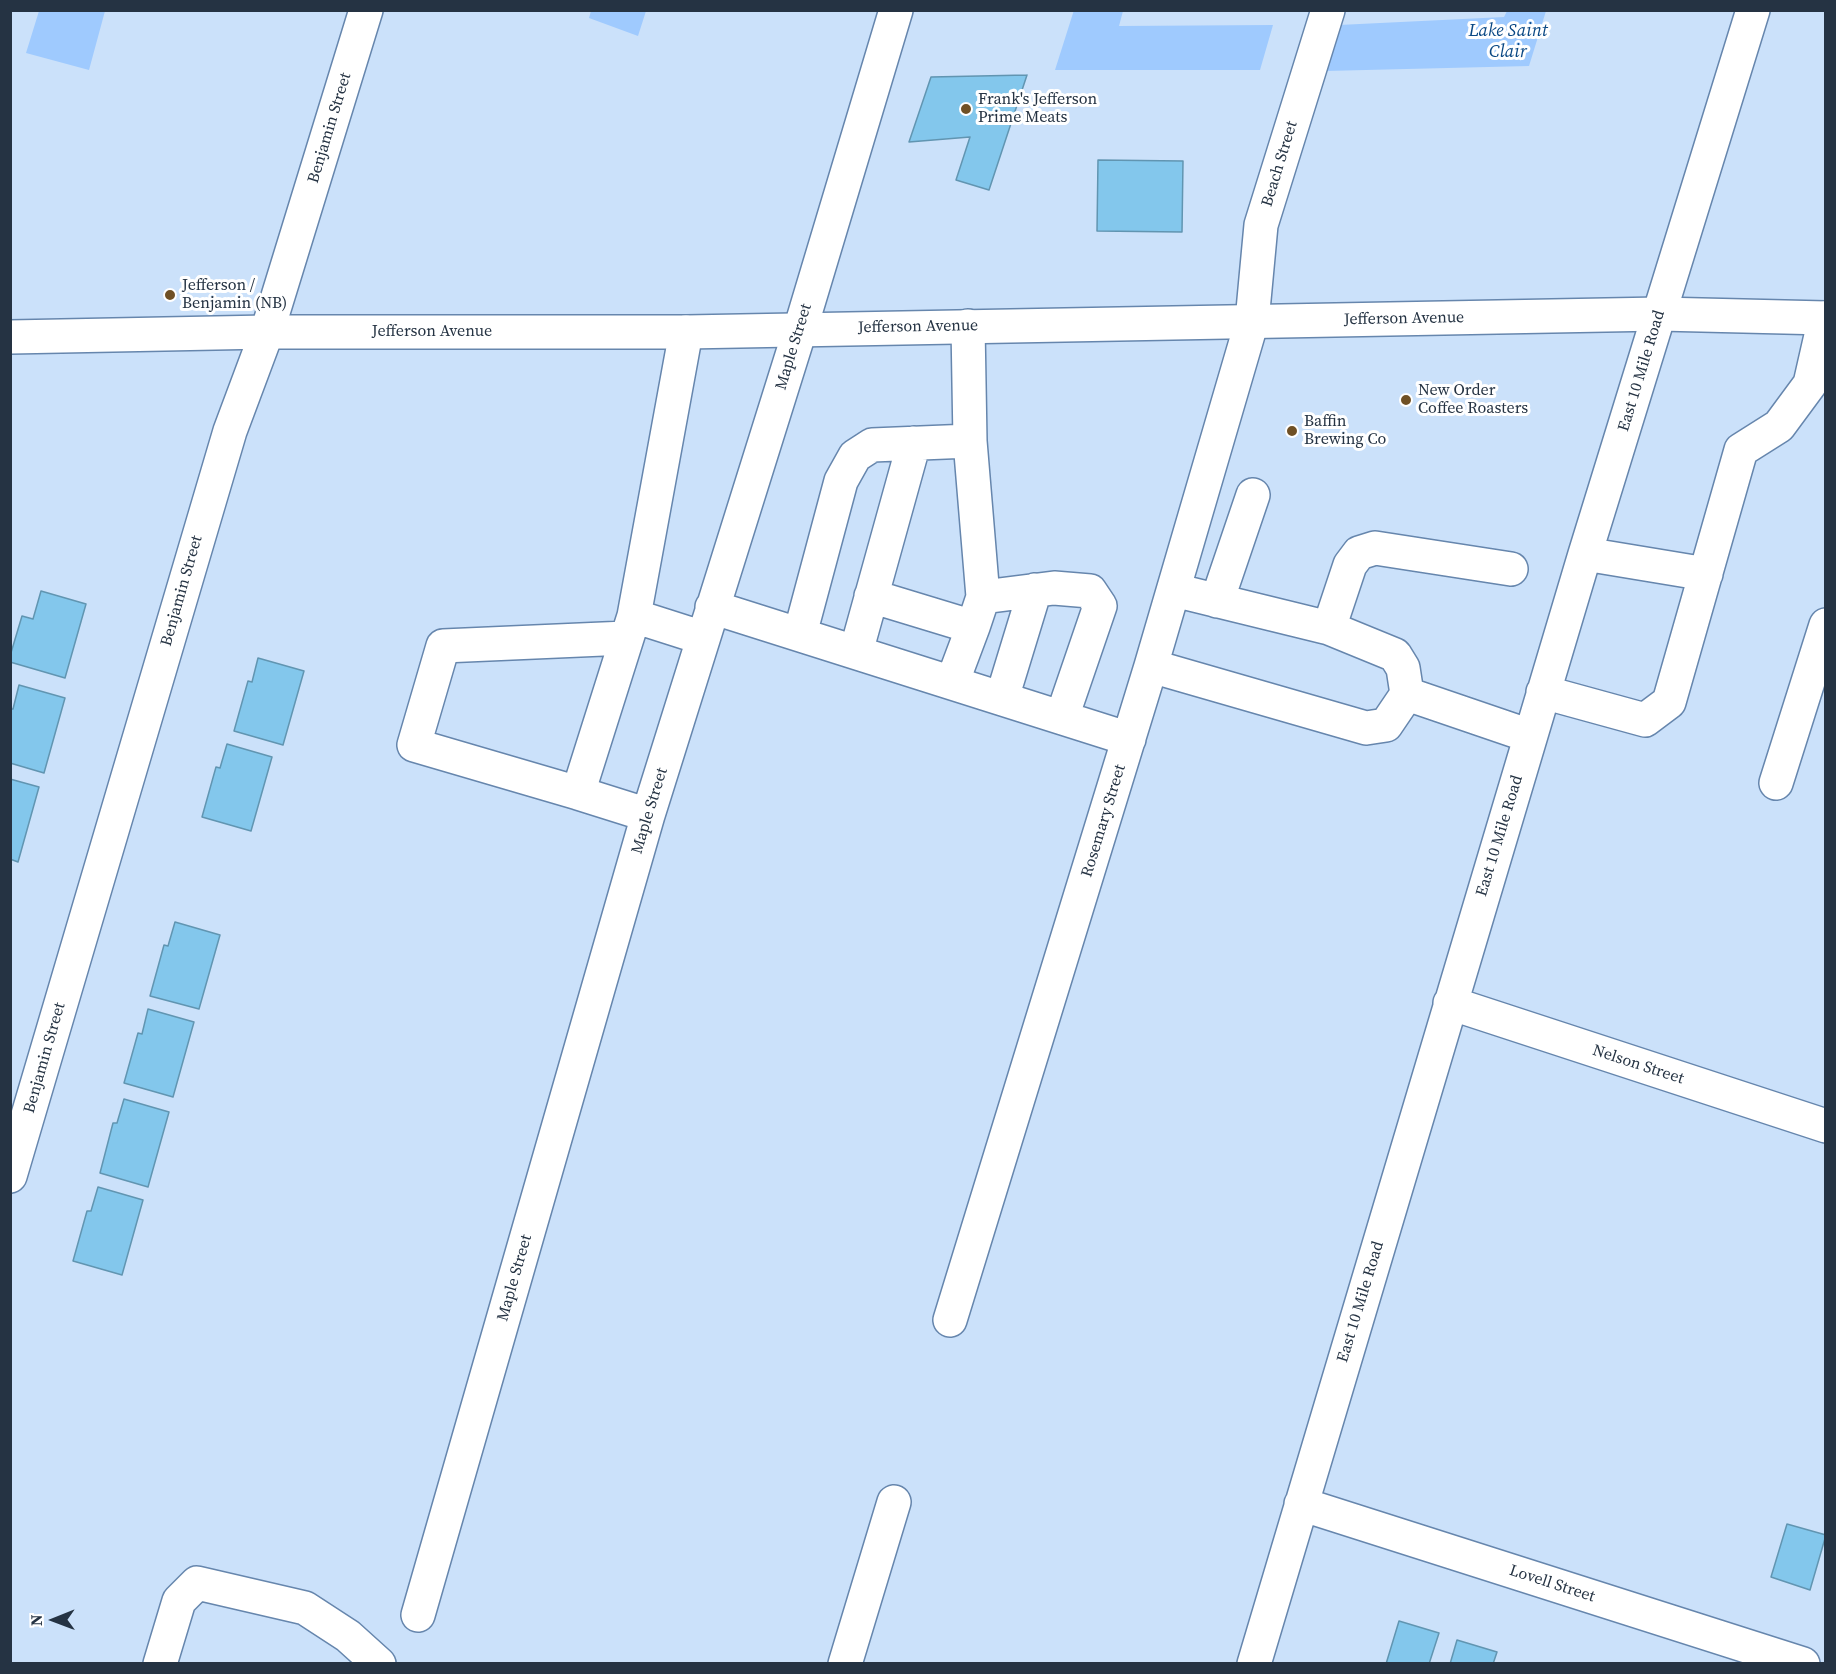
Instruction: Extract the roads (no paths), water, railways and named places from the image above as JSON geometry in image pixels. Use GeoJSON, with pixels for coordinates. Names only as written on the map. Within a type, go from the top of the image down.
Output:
{"type":"FeatureCollection","features":[{"type":"Feature","properties":{"kind":"street","name":"Benjamin Street"},"geometry":{"type":"LineString","coordinates":[[10,1176],[230,431],[267,332],[366,10]]}},
{"type":"Feature","properties":{"kind":"street","name":"Maple Street"},"geometry":{"type":"LineString","coordinates":[[418,1615],[648,815],[800,330],[896,10]]}},
{"type":"Feature","properties":{"kind":"street","name":"Beach Street"},"geometry":{"type":"LineString","coordinates":[[1252,321],[1261,225],[1328,10]]}},
{"type":"Feature","properties":{"kind":"street","name":"East 10 Mile Road"},"geometry":{"type":"LineString","coordinates":[[1254,1664],[1543,692],[1753,10]]}},
{"type":"Feature","properties":{"kind":"street","name":"Jefferson Avenue"},"geometry":{"type":"LineString","coordinates":[[10,337],[267,332],[686,332],[1660,314],[1825,318]]}},
{"type":"Feature","properties":{"kind":"street"},"geometry":{"type":"LineString","coordinates":[[1543,692],[1645,720],[1669,702],[1742,450],[1779,426],[1810,384],[1825,318]]}},
{"type":"Feature","properties":{"kind":"street","name":"Rosemary Street"},"geometry":{"type":"LineString","coordinates":[[951,1320],[1174,590],[1252,321]]}},
{"type":"Feature","properties":{"kind":"street"},"geometry":{"type":"LineString","coordinates":[[952,683],[978,612],[970,441],[968,326]]}},
{"type":"Feature","properties":{"kind":"street"},"geometry":{"type":"LineString","coordinates":[[578,793],[630,627],[686,332]]}},
{"type":"Feature","properties":{"kind":"street"},"geometry":{"type":"LineString","coordinates":[[800,634],[841,481],[855,456],[872,445],[970,441]]}},
{"type":"Feature","properties":{"kind":"street"},"geometry":{"type":"LineString","coordinates":[[856,652],[914,443]]}},
{"type":"Feature","properties":{"kind":"street"},"geometry":{"type":"LineString","coordinates":[[1217,601],[1253,495]]}},
{"type":"Feature","properties":{"kind":"street"},"geometry":{"type":"LineString","coordinates":[[1329,628],[1350,565],[1359,553],[1375,548],[1511,569]]}},
{"type":"Feature","properties":{"kind":"street"},"geometry":{"type":"LineString","coordinates":[[1585,554],[1706,573]]}},
{"type":"Feature","properties":{"kind":"street"},"geometry":{"type":"LineString","coordinates":[[871,596],[978,612],[1035,590],[1054,588],[1090,591],[1100,606],[1062,717]]}},
{"type":"Feature","properties":{"kind":"street"},"geometry":{"type":"LineString","coordinates":[[1002,698],[1035,590]]}},
{"type":"Feature","properties":{"kind":"street"},"geometry":{"type":"LineString","coordinates":[[1151,666],[1366,728],[1386,725],[1407,694],[1403,668],[1395,655],[1329,628],[1174,590]]}},
{"type":"Feature","properties":{"kind":"street"},"geometry":{"type":"LineString","coordinates":[[712,607],[1129,739]]}},
{"type":"Feature","properties":{"kind":"street"},"geometry":{"type":"LineString","coordinates":[[1776,783],[1826,625]]}},
{"type":"Feature","properties":{"kind":"street"},"geometry":{"type":"LineString","coordinates":[[648,815],[414,745],[443,646],[630,627],[703,638]]}},
{"type":"Feature","properties":{"kind":"street"},"geometry":{"type":"LineString","coordinates":[[1407,694],[1530,736]]}},
{"type":"Feature","properties":{"kind":"street","name":"Nelson Street"},"geometry":{"type":"LineString","coordinates":[[1450,1003],[1826,1126]]}},
{"type":"Feature","properties":{"kind":"street"},"geometry":{"type":"LineString","coordinates":[[845,1664],[894,1502]]}},
{"type":"Feature","properties":{"kind":"street","name":"Lovell Street"},"geometry":{"type":"LineString","coordinates":[[1301,1504],[1803,1664]]}},
{"type":"Feature","properties":{"kind":"street"},"geometry":{"type":"LineString","coordinates":[[160,1664],[178,1601],[197,1583],[305,1608],[348,1636],[379,1664]]}},
{"type":"Feature","properties":{"kind":"water"},"geometry":{"type":"Polygon","coordinates":[[[591,10],[646,11],[638,36],[589,18],[591,10]]]}},
{"type":"Feature","properties":{"kind":"water"},"geometry":{"type":"Polygon","coordinates":[[[1074,10],[1123,11],[1119,26],[1273,25],[1260,70],[1055,70],[1074,10]]]}},
{"type":"Feature","properties":{"kind":"water"},"geometry":{"type":"Polygon","coordinates":[[[39,11],[105,11],[89,70],[26,53],[39,11]]]}},
{"type":"Feature","properties":{"kind":"water","name":"Lake Saint Clair"},"geometry":{"type":"Polygon","coordinates":[[[1507,11],[1546,11],[1529,66],[1325,71],[1339,25],[1504,17],[1507,11]]]}},
{"type":"Feature","properties":{"kind":"place","name":"Frank's Jefferson Prime Meats"},"geometry":{"type":"Point","coordinates":[966,109]}},
{"type":"Feature","properties":{"kind":"place","name":"Jefferson / Benjamin (NB)"},"geometry":{"type":"Point","coordinates":[170,295]}},
{"type":"Feature","properties":{"kind":"place","name":"New Order Coffee Roasters"},"geometry":{"type":"Point","coordinates":[1406,400]}},
{"type":"Feature","properties":{"kind":"place","name":"Baffin Brewing Co"},"geometry":{"type":"Point","coordinates":[1292,431]}}]}
